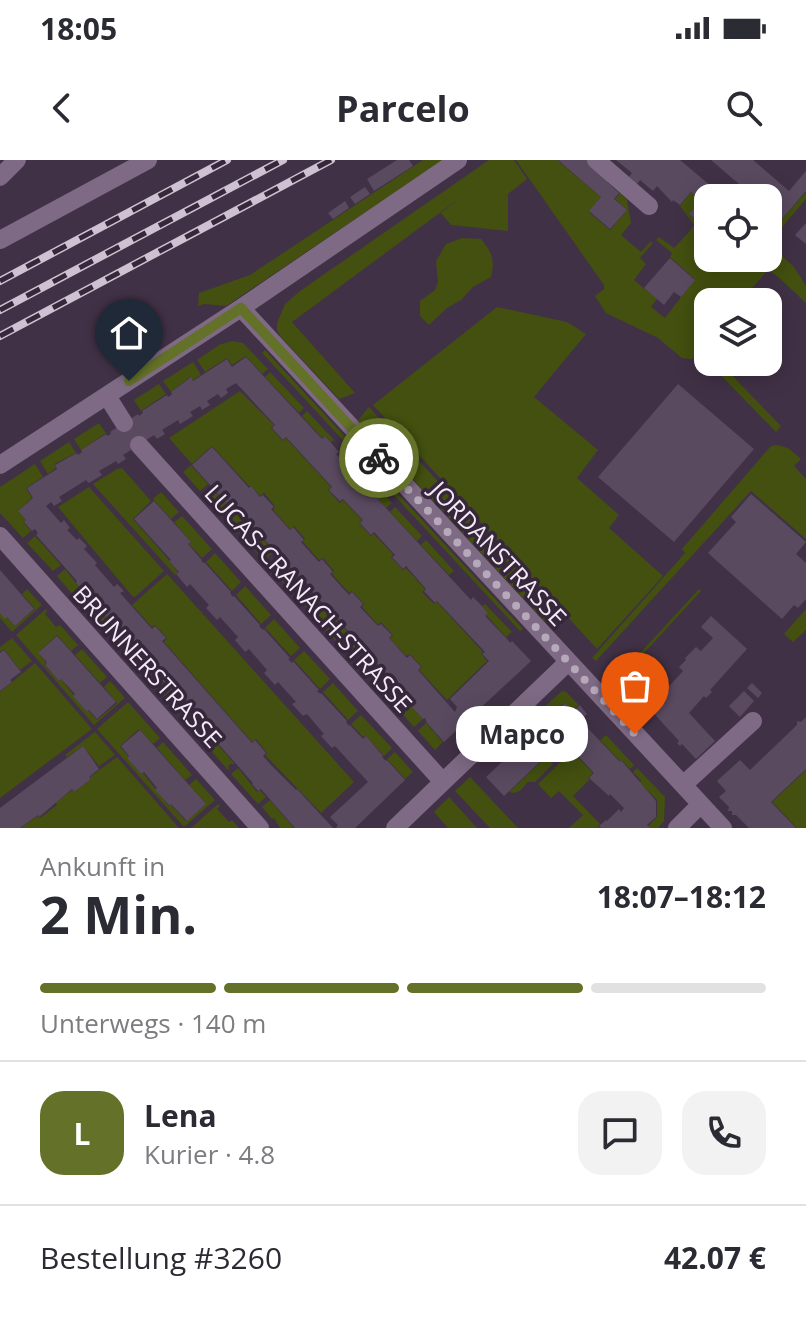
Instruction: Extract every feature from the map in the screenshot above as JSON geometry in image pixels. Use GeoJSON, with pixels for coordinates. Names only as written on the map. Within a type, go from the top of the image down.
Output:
{"type":"FeatureCollection","features":[{"type":"Feature","properties":{"kind":"street"},"geometry":{"type":"LineString","coordinates":[[0,177],[17,160]]}},
{"type":"Feature","properties":{"kind":"street"},"geometry":{"type":"LineString","coordinates":[[0,240],[148,160]]}},
{"type":"Feature","properties":{"kind":"street"},"geometry":{"type":"LineString","coordinates":[[0,465],[241,308],[458,160]]}},
{"type":"Feature","properties":{"kind":"street"},"geometry":{"type":"LineString","coordinates":[[596,160],[649,206]]}},
{"type":"Feature","properties":{"kind":"street","name":"JORDANSTRASSE"},"geometry":{"type":"LineString","coordinates":[[241,308],[723,828]]}},
{"type":"Feature","properties":{"kind":"street"},"geometry":{"type":"LineString","coordinates":[[107,396],[124,423]]}},
{"type":"Feature","properties":{"kind":"street","name":"LUCAS-CRANACH-STRASSE"},"geometry":{"type":"LineString","coordinates":[[139,445],[443,782]]}},
{"type":"Feature","properties":{"kind":"street","name":"BRUNNERSTRASSE"},"geometry":{"type":"LineString","coordinates":[[0,536],[260,828]]}},
{"type":"Feature","properties":{"kind":"street"},"geometry":{"type":"LineString","coordinates":[[395,828],[568,662]]}},
{"type":"Feature","properties":{"kind":"street"},"geometry":{"type":"LineString","coordinates":[[683,785],[753,721]]}},
{"type":"Feature","properties":{"kind":"street"},"geometry":{"type":"LineString","coordinates":[[677,828],[701,804]]}},
{"type":"Feature","properties":{"kind":"green space"},"geometry":{"type":"Polygon","coordinates":[[[423,160],[443,160],[226,306],[198,306],[199,293],[250,275],[423,160]]]}},
{"type":"Feature","properties":{"kind":"green space"},"geometry":{"type":"Polygon","coordinates":[[[489,160],[514,160],[527,179],[508,194],[508,231],[451,225],[441,213],[464,195],[292,322],[355,393],[339,399],[277,330],[285,304],[489,160]]]}},
{"type":"Feature","properties":{"kind":"green space"},"geometry":{"type":"Polygon","coordinates":[[[516,160],[557,160],[601,197],[589,212],[610,230],[627,210],[615,199],[620,193],[627,200],[631,223],[621,235],[641,252],[650,242],[653,243],[640,258],[646,264],[634,280],[657,299],[651,307],[665,318],[695,279],[670,257],[672,253],[656,240],[659,237],[674,248],[694,225],[694,272],[766,272],[752,288],[694,288],[692,359],[682,358],[658,338],[606,313],[595,296],[604,289],[516,160]]]}},
{"type":"Feature","properties":{"kind":"green space"},"geometry":{"type":"Polygon","coordinates":[[[691,192],[694,195],[694,208],[689,214],[694,218],[694,225],[680,206],[691,192]]]}},
{"type":"Feature","properties":{"kind":"green space"},"geometry":{"type":"Polygon","coordinates":[[[806,192],[806,199],[782,227],[782,219],[806,192]]]}},
{"type":"Feature","properties":{"kind":"green space"},"geometry":{"type":"Polygon","coordinates":[[[462,238],[481,239],[485,244],[493,266],[491,277],[473,287],[429,325],[420,316],[420,301],[435,290],[438,282],[436,261],[446,244],[462,238]]]}},
{"type":"Feature","properties":{"kind":"green space"},"geometry":{"type":"Polygon","coordinates":[[[782,256],[794,267],[806,286],[806,303],[771,272],[782,272],[782,256]]]}},
{"type":"Feature","properties":{"kind":"green space"},"geometry":{"type":"Polygon","coordinates":[[[497,307],[567,322],[586,334],[534,397],[598,450],[577,478],[619,515],[609,528],[663,576],[597,649],[373,405],[497,307]]]}},
{"type":"Feature","properties":{"kind":"green space"},"geometry":{"type":"Polygon","coordinates":[[[232,341],[243,343],[268,369],[262,374],[246,356],[232,365],[227,358],[205,372],[197,360],[219,345],[232,341]]]}},
{"type":"Feature","properties":{"kind":"green space"},"geometry":{"type":"Polygon","coordinates":[[[265,350],[523,629],[520,631],[262,353],[265,350]]]}},
{"type":"Feature","properties":{"kind":"green space"},"geometry":{"type":"Polygon","coordinates":[[[193,362],[201,375],[193,380],[190,377],[171,392],[163,381],[193,362]]]}},
{"type":"Feature","properties":{"kind":"green space"},"geometry":{"type":"Polygon","coordinates":[[[270,372],[304,408],[299,413],[265,377],[270,372]]]}},
{"type":"Feature","properties":{"kind":"green space"},"geometry":{"type":"Polygon","coordinates":[[[722,376],[733,376],[781,426],[776,432],[722,376]]]}},
{"type":"Feature","properties":{"kind":"green space"},"geometry":{"type":"Polygon","coordinates":[[[159,384],[166,394],[141,411],[134,400],[159,384]]]}},
{"type":"Feature","properties":{"kind":"green space"},"geometry":{"type":"Polygon","coordinates":[[[240,391],[274,425],[271,428],[283,441],[286,438],[331,487],[328,490],[340,503],[343,500],[362,520],[359,523],[371,536],[374,534],[393,554],[391,557],[403,570],[406,568],[425,589],[422,592],[434,604],[437,602],[483,652],[481,654],[487,661],[447,700],[419,670],[422,667],[410,654],[406,656],[390,639],[393,635],[381,622],[378,625],[362,607],[364,604],[332,574],[334,571],[323,558],[319,560],[303,542],[305,539],[294,526],[290,529],[273,510],[275,506],[264,493],[260,496],[212,446],[192,464],[169,438],[240,391]]]}},
{"type":"Feature","properties":{"kind":"green space"},"geometry":{"type":"Polygon","coordinates":[[[369,407],[559,612],[546,623],[358,420],[369,407]]]}},
{"type":"Feature","properties":{"kind":"green space"},"geometry":{"type":"Polygon","coordinates":[[[307,411],[334,440],[331,442],[325,436],[322,438],[302,416],[307,411]]]}},
{"type":"Feature","properties":{"kind":"green space"},"geometry":{"type":"Polygon","coordinates":[[[99,423],[106,433],[81,450],[74,439],[99,423]]]}},
{"type":"Feature","properties":{"kind":"green space"},"geometry":{"type":"Polygon","coordinates":[[[69,442],[76,453],[54,464],[56,468],[48,474],[40,461],[69,442]]]}},
{"type":"Feature","properties":{"kind":"green space"},"geometry":{"type":"Polygon","coordinates":[[[771,446],[788,448],[801,459],[794,466],[806,479],[806,539],[751,491],[596,661],[592,658],[685,553],[682,549],[771,446]]]}},
{"type":"Feature","properties":{"kind":"green space"},"geometry":{"type":"Polygon","coordinates":[[[35,464],[43,477],[26,488],[32,498],[18,511],[31,531],[23,538],[0,513],[0,487],[35,464]]]}},
{"type":"Feature","properties":{"kind":"green space"},"geometry":{"type":"Polygon","coordinates":[[[191,465],[208,484],[200,491],[183,472],[191,465]]]}},
{"type":"Feature","properties":{"kind":"green space"},"geometry":{"type":"Polygon","coordinates":[[[122,468],[151,501],[133,519],[178,572],[175,575],[93,484],[122,468]]]}},
{"type":"Feature","properties":{"kind":"green space"},"geometry":{"type":"Polygon","coordinates":[[[363,472],[392,503],[386,508],[358,477],[363,472]]]}},
{"type":"Feature","properties":{"kind":"green space"},"geometry":{"type":"Polygon","coordinates":[[[89,487],[164,571],[135,597],[58,507],[89,487]]]}},
{"type":"Feature","properties":{"kind":"green space"},"geometry":{"type":"Polygon","coordinates":[[[211,487],[245,518],[234,528],[203,494],[211,487]]]}},
{"type":"Feature","properties":{"kind":"green space"},"geometry":{"type":"Polygon","coordinates":[[[161,492],[179,512],[171,519],[153,499],[161,492]]]}},
{"type":"Feature","properties":{"kind":"green space"},"geometry":{"type":"Polygon","coordinates":[[[395,507],[422,536],[417,541],[390,512],[395,507]]]}},
{"type":"Feature","properties":{"kind":"green space"},"geometry":{"type":"Polygon","coordinates":[[[182,516],[212,549],[202,558],[174,522],[182,516]]]}},
{"type":"Feature","properties":{"kind":"green space"},"geometry":{"type":"Polygon","coordinates":[[[249,523],[274,551],[264,561],[238,532],[249,523]]]}},
{"type":"Feature","properties":{"kind":"green space"},"geometry":{"type":"Polygon","coordinates":[[[35,536],[61,565],[53,571],[27,543],[35,536]]]}},
{"type":"Feature","properties":{"kind":"green space"},"geometry":{"type":"Polygon","coordinates":[[[426,540],[454,571],[449,575],[421,545],[426,540]]]}},
{"type":"Feature","properties":{"kind":"green space"},"geometry":{"type":"Polygon","coordinates":[[[215,553],[241,582],[232,591],[206,562],[215,553]]]}},
{"type":"Feature","properties":{"kind":"green space"},"geometry":{"type":"Polygon","coordinates":[[[278,555],[304,584],[293,594],[267,565],[278,555]]]}},
{"type":"Feature","properties":{"kind":"green space"},"geometry":{"type":"Polygon","coordinates":[[[65,569],[86,596],[79,602],[57,576],[65,569]]]}},
{"type":"Feature","properties":{"kind":"green space"},"geometry":{"type":"Polygon","coordinates":[[[167,574],[354,782],[321,813],[265,755],[267,753],[256,739],[252,742],[164,642],[167,638],[132,605],[167,574]]]}},
{"type":"Feature","properties":{"kind":"green space"},"geometry":{"type":"Polygon","coordinates":[[[245,586],[271,615],[261,624],[236,595],[245,586]]]}},
{"type":"Feature","properties":{"kind":"green space"},"geometry":{"type":"Polygon","coordinates":[[[307,588],[333,617],[323,626],[297,598],[307,588]]]}},
{"type":"Feature","properties":{"kind":"green space"},"geometry":{"type":"Polygon","coordinates":[[[27,589],[42,605],[12,632],[0,618],[0,610],[15,626],[35,609],[22,594],[27,589]]]}},
{"type":"Feature","properties":{"kind":"green space"},"geometry":{"type":"Polygon","coordinates":[[[699,589],[701,591],[622,677],[620,675],[699,589]]]}},
{"type":"Feature","properties":{"kind":"green space"},"geometry":{"type":"Polygon","coordinates":[[[89,599],[111,623],[104,629],[83,605],[89,599]]]}},
{"type":"Feature","properties":{"kind":"green space"},"geometry":{"type":"Polygon","coordinates":[[[485,604],[512,632],[506,637],[486,615],[488,613],[482,606],[485,604]]]}},
{"type":"Feature","properties":{"kind":"green space"},"geometry":{"type":"Polygon","coordinates":[[[46,609],[45,614],[56,627],[60,625],[78,645],[71,651],[57,635],[38,653],[46,662],[44,665],[59,681],[61,679],[97,720],[117,703],[104,687],[110,681],[125,698],[94,725],[16,635],[46,609]]]}},
{"type":"Feature","properties":{"kind":"green space"},"geometry":{"type":"Polygon","coordinates":[[[806,609],[806,630],[793,642],[784,634],[806,609]]]}},
{"type":"Feature","properties":{"kind":"green space"},"geometry":{"type":"Polygon","coordinates":[[[274,619],[300,648],[291,656],[265,628],[274,619]]]}},
{"type":"Feature","properties":{"kind":"green space"},"geometry":{"type":"Polygon","coordinates":[[[337,620],[363,649],[352,659],[326,630],[337,620]]]}},
{"type":"Feature","properties":{"kind":"green space"},"geometry":{"type":"Polygon","coordinates":[[[114,627],[135,651],[128,657],[107,633],[114,627]]]}},
{"type":"Feature","properties":{"kind":"green space"},"geometry":{"type":"Polygon","coordinates":[[[12,638],[32,661],[20,670],[4,649],[0,652],[0,647],[12,638]]]}},
{"type":"Feature","properties":{"kind":"green space"},"geometry":{"type":"Polygon","coordinates":[[[82,649],[107,677],[100,683],[75,655],[82,649]]]}},
{"type":"Feature","properties":{"kind":"green space"},"geometry":{"type":"Polygon","coordinates":[[[304,651],[330,679],[320,689],[294,660],[304,651]]]}},
{"type":"Feature","properties":{"kind":"green space"},"geometry":{"type":"Polygon","coordinates":[[[366,652],[391,680],[381,690],[355,662],[366,652]]]}},
{"type":"Feature","properties":{"kind":"green space"},"geometry":{"type":"Polygon","coordinates":[[[138,654],[159,678],[153,684],[131,660],[138,654]]]}},
{"type":"Feature","properties":{"kind":"green space"},"geometry":{"type":"Polygon","coordinates":[[[35,663],[92,729],[0,798],[0,692],[35,663]]]}},
{"type":"Feature","properties":{"kind":"green space"},"geometry":{"type":"Polygon","coordinates":[[[162,682],[184,706],[177,712],[155,688],[162,682]]]}},
{"type":"Feature","properties":{"kind":"green space"},"geometry":{"type":"Polygon","coordinates":[[[333,683],[358,711],[348,720],[323,692],[333,683]]]}},
{"type":"Feature","properties":{"kind":"green space"},"geometry":{"type":"Polygon","coordinates":[[[395,684],[423,719],[414,727],[384,693],[395,684]]]}},
{"type":"Feature","properties":{"kind":"green space"},"geometry":{"type":"Polygon","coordinates":[[[562,691],[579,705],[572,711],[564,703],[537,728],[530,720],[562,691]]]}},
{"type":"Feature","properties":{"kind":"green space"},"geometry":{"type":"Polygon","coordinates":[[[128,702],[160,738],[153,744],[139,729],[120,746],[169,806],[186,821],[206,804],[189,785],[196,779],[215,800],[184,827],[97,729],[128,702]]]}},
{"type":"Feature","properties":{"kind":"green space"},"geometry":{"type":"Polygon","coordinates":[[[187,710],[209,735],[202,741],[181,717],[187,710]]]}},
{"type":"Feature","properties":{"kind":"green space"},"geometry":{"type":"Polygon","coordinates":[[[361,715],[392,748],[384,756],[351,724],[361,715]]]}},
{"type":"Feature","properties":{"kind":"green space"},"geometry":{"type":"Polygon","coordinates":[[[426,723],[443,742],[435,750],[418,731],[426,723]]]}},
{"type":"Feature","properties":{"kind":"green space"},"geometry":{"type":"Polygon","coordinates":[[[525,724],[533,732],[505,759],[497,751],[525,724]]]}},
{"type":"Feature","properties":{"kind":"green space"},"geometry":{"type":"Polygon","coordinates":[[[95,732],[115,755],[99,766],[83,746],[67,757],[65,755],[95,732]]]}},
{"type":"Feature","properties":{"kind":"green space"},"geometry":{"type":"Polygon","coordinates":[[[606,735],[634,765],[630,769],[600,740],[606,735]]]}},
{"type":"Feature","properties":{"kind":"green space"},"geometry":{"type":"Polygon","coordinates":[[[212,738],[235,764],[228,766],[228,770],[205,744],[212,738]]]}},
{"type":"Feature","properties":{"kind":"green space"},"geometry":{"type":"Polygon","coordinates":[[[163,742],[192,775],[185,780],[157,748],[163,742]]]}},
{"type":"Feature","properties":{"kind":"green space"},"geometry":{"type":"Polygon","coordinates":[[[572,751],[593,773],[573,796],[600,824],[599,828],[569,828],[583,815],[559,791],[551,798],[538,784],[572,751]]]}},
{"type":"Feature","properties":{"kind":"green space"},"geometry":{"type":"Polygon","coordinates":[[[395,752],[413,772],[405,779],[387,759],[395,752]]]}},
{"type":"Feature","properties":{"kind":"green space"},"geometry":{"type":"Polygon","coordinates":[[[117,757],[179,828],[21,828],[37,816],[40,818],[57,805],[56,802],[72,790],[74,792],[117,757]]]}},
{"type":"Feature","properties":{"kind":"green space"},"geometry":{"type":"Polygon","coordinates":[[[546,757],[553,764],[535,782],[528,782],[520,791],[509,792],[546,757]]]}},
{"type":"Feature","properties":{"kind":"green space"},"geometry":{"type":"Polygon","coordinates":[[[238,768],[257,792],[260,790],[266,797],[258,804],[231,774],[238,768]]]}},
{"type":"Feature","properties":{"kind":"green space"},"geometry":{"type":"Polygon","coordinates":[[[637,768],[665,797],[664,821],[658,828],[648,826],[657,817],[657,800],[633,772],[637,768]]]}},
{"type":"Feature","properties":{"kind":"green space"},"geometry":{"type":"Polygon","coordinates":[[[806,770],[806,828],[797,828],[772,802],[806,770]]]}},
{"type":"Feature","properties":{"kind":"green space"},"geometry":{"type":"Polygon","coordinates":[[[470,777],[518,828],[490,828],[455,791],[470,777]]]}},
{"type":"Feature","properties":{"kind":"green space"},"geometry":{"type":"Polygon","coordinates":[[[449,797],[477,828],[448,828],[434,812],[449,797]]]}},
{"type":"Feature","properties":{"kind":"green space"},"geometry":{"type":"Polygon","coordinates":[[[270,800],[294,828],[280,828],[272,819],[262,807],[270,800]]]}},
{"type":"Feature","properties":{"kind":"green space"},"geometry":{"type":"Polygon","coordinates":[[[218,804],[217,809],[239,828],[191,828],[218,804]]]}},
{"type":"Feature","properties":{"kind":"building"},"geometry":{"type":"Polygon","coordinates":[[[397,160],[409,160],[413,166],[374,191],[367,179],[397,160]]]}},
{"type":"Feature","properties":{"kind":"building"},"geometry":{"type":"Polygon","coordinates":[[[558,160],[588,160],[610,178],[607,182],[619,193],[614,199],[627,210],[610,229],[589,211],[601,197],[558,160]]]}},
{"type":"Feature","properties":{"kind":"building"},"geometry":{"type":"Polygon","coordinates":[[[616,160],[680,160],[708,184],[694,184],[694,194],[691,192],[680,205],[672,202],[657,186],[653,191],[640,180],[637,184],[629,177],[632,173],[616,160]]]}},
{"type":"Feature","properties":{"kind":"building"},"geometry":{"type":"Polygon","coordinates":[[[711,160],[753,160],[781,184],[739,184],[711,160]]]}},
{"type":"Feature","properties":{"kind":"building"},"geometry":{"type":"Polygon","coordinates":[[[806,171],[806,191],[782,219],[782,185],[789,191],[806,171]]]}},
{"type":"Feature","properties":{"kind":"building"},"geometry":{"type":"Polygon","coordinates":[[[365,187],[370,194],[355,204],[350,197],[365,187]]]}},
{"type":"Feature","properties":{"kind":"building"},"geometry":{"type":"Polygon","coordinates":[[[345,201],[349,208],[333,219],[328,213],[345,201]]]}},
{"type":"Feature","properties":{"kind":"building"},"geometry":{"type":"Polygon","coordinates":[[[806,223],[806,244],[795,235],[806,223]]]}},
{"type":"Feature","properties":{"kind":"building"},"geometry":{"type":"Polygon","coordinates":[[[670,258],[695,280],[681,297],[674,292],[664,305],[644,288],[670,258]]]}},
{"type":"Feature","properties":{"kind":"building"},"geometry":{"type":"Polygon","coordinates":[[[246,357],[322,439],[325,436],[339,452],[336,454],[471,600],[473,597],[481,605],[488,613],[485,616],[510,643],[512,641],[531,661],[444,742],[425,718],[405,700],[408,697],[397,682],[247,517],[232,503],[229,506],[192,465],[212,447],[249,488],[251,486],[260,497],[263,495],[290,530],[293,527],[304,540],[301,542],[319,562],[322,559],[333,572],[330,574],[349,595],[352,592],[363,604],[360,607],[378,626],[381,624],[392,635],[389,638],[407,658],[410,655],[421,667],[418,670],[455,712],[457,707],[450,699],[489,661],[482,654],[485,652],[437,601],[435,603],[406,566],[403,569],[374,532],[371,535],[360,523],[363,520],[343,499],[340,501],[329,490],[332,487],[286,437],[283,440],[272,428],[275,425],[236,383],[226,389],[228,393],[221,398],[218,394],[207,401],[210,405],[190,412],[193,416],[180,424],[178,420],[162,430],[165,434],[157,439],[154,435],[123,455],[126,459],[99,471],[102,475],[89,483],[86,480],[59,497],[62,501],[46,506],[61,523],[64,520],[70,528],[67,530],[77,540],[79,538],[87,546],[84,549],[97,563],[95,565],[114,587],[117,584],[124,591],[120,593],[152,629],[155,626],[166,638],[162,641],[252,743],[255,740],[266,753],[263,756],[333,828],[295,828],[261,789],[258,791],[76,583],[18,511],[33,498],[27,488],[57,469],[55,465],[78,455],[81,450],[111,434],[167,395],[170,396],[191,377],[193,381],[227,359],[232,367],[246,357]]]}},
{"type":"Feature","properties":{"kind":"building"},"geometry":{"type":"Polygon","coordinates":[[[678,384],[754,449],[674,542],[598,477],[678,384]]]}},
{"type":"Feature","properties":{"kind":"building"},"geometry":{"type":"Polygon","coordinates":[[[751,494],[806,542],[796,554],[806,563],[806,599],[798,608],[794,605],[782,619],[708,553],[736,522],[731,517],[751,494]]]}},
{"type":"Feature","properties":{"kind":"building"},"geometry":{"type":"Polygon","coordinates":[[[154,501],[191,542],[188,544],[202,562],[288,659],[349,726],[363,739],[366,736],[405,780],[355,828],[336,828],[338,825],[330,817],[368,782],[335,746],[332,748],[321,736],[324,734],[307,714],[303,716],[292,704],[296,702],[278,682],[275,685],[264,673],[267,670],[249,649],[245,652],[235,640],[238,637],[220,617],[217,620],[206,608],[209,605],[190,584],[187,587],[176,574],[179,572],[171,560],[134,519],[154,501]]]}},
{"type":"Feature","properties":{"kind":"building"},"geometry":{"type":"Polygon","coordinates":[[[0,570],[34,609],[15,626],[0,613],[0,570]]]}},
{"type":"Feature","properties":{"kind":"building"},"geometry":{"type":"Polygon","coordinates":[[[711,616],[747,649],[710,690],[712,692],[706,698],[704,696],[689,713],[715,741],[696,759],[682,744],[677,743],[679,741],[649,708],[683,671],[679,667],[685,658],[696,647],[701,651],[713,638],[701,627],[711,616]]]}},
{"type":"Feature","properties":{"kind":"building"},"geometry":{"type":"Polygon","coordinates":[[[57,636],[116,702],[97,719],[89,710],[87,712],[61,679],[59,681],[38,653],[57,636]]]}},
{"type":"Feature","properties":{"kind":"building"},"geometry":{"type":"Polygon","coordinates":[[[4,650],[21,672],[0,691],[0,653],[4,650]]]}},
{"type":"Feature","properties":{"kind":"building"},"geometry":{"type":"Polygon","coordinates":[[[752,683],[762,693],[758,698],[747,688],[752,683]]]}},
{"type":"Feature","properties":{"kind":"building"},"geometry":{"type":"Polygon","coordinates":[[[744,691],[754,701],[740,717],[729,706],[744,691]]]}},
{"type":"Feature","properties":{"kind":"building"},"geometry":{"type":"Polygon","coordinates":[[[565,703],[573,712],[580,705],[587,714],[580,720],[621,760],[656,801],[656,817],[647,825],[650,828],[599,826],[624,808],[589,778],[594,773],[563,740],[504,796],[486,777],[565,703]]]}},
{"type":"Feature","properties":{"kind":"building"},"geometry":{"type":"Polygon","coordinates":[[[806,717],[806,769],[771,802],[796,828],[749,828],[736,815],[732,815],[732,811],[728,811],[729,807],[719,797],[726,791],[717,781],[740,760],[750,770],[797,725],[797,721],[801,722],[806,717]]]}},
{"type":"Feature","properties":{"kind":"building"},"geometry":{"type":"Polygon","coordinates":[[[140,730],[206,804],[187,821],[155,790],[157,788],[144,772],[141,774],[127,758],[129,756],[121,746],[140,730]]]}},
{"type":"Feature","properties":{"kind":"building"},"geometry":{"type":"Polygon","coordinates":[[[83,746],[99,769],[89,777],[91,779],[74,792],[72,789],[39,817],[20,828],[0,828],[0,808],[83,746]]]}},
{"type":"Feature","properties":{"kind":"railway"},"geometry":{"type":"LineString","coordinates":[[0,281],[227,160]]}},
{"type":"Feature","properties":{"kind":"railway"},"geometry":{"type":"LineString","coordinates":[[0,310],[283,160]]}},
{"type":"Feature","properties":{"kind":"railway"},"geometry":{"type":"LineString","coordinates":[[0,336],[331,160]]}},
{"type":"Feature","properties":{"kind":"way so far"},"geometry":{"type":"LineString","coordinates":[[379,458],[635,734]]}},
{"type":"Feature","properties":{"kind":"place","name":"Mapco"},"geometry":{"type":"Point","coordinates":[635,734]}},
{"type":"Feature","properties":{"kind":"route"},"geometry":{"type":"LineString","coordinates":[[129,381],[241,308],[379,458]]}}]}
